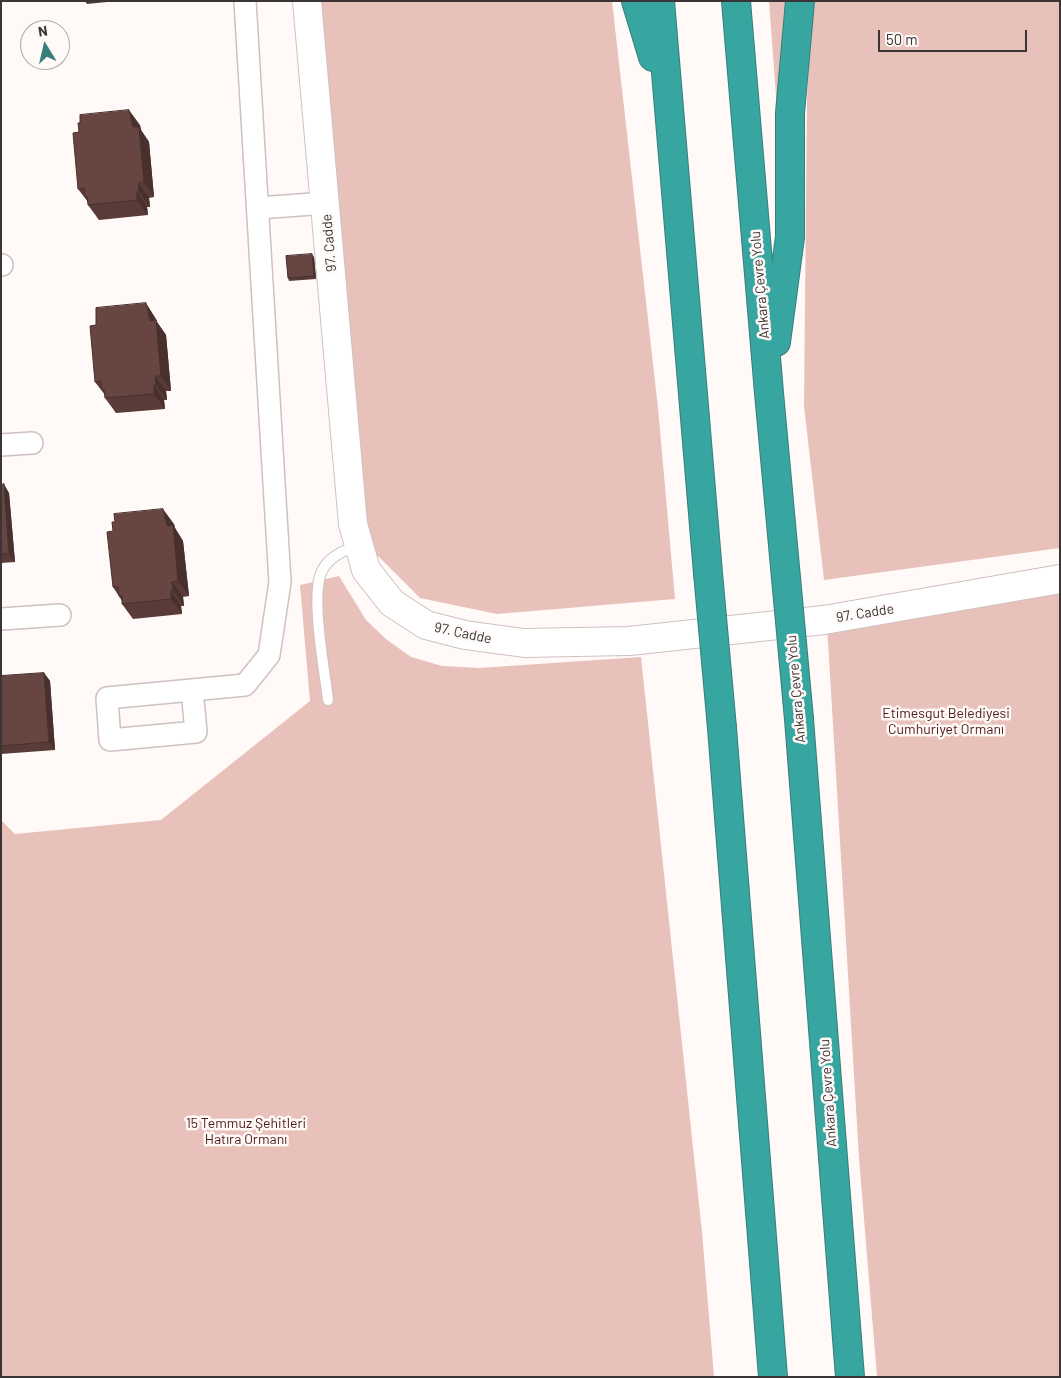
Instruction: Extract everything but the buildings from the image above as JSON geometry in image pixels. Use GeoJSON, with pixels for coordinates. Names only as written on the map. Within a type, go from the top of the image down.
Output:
{"type":"FeatureCollection","features":[{"type":"Feature","properties":{"kind":"highway"},"geometry":{"type":"LineString","coordinates":[[636,1],[668,105]]}},
{"type":"Feature","properties":{"kind":"highway"},"geometry":{"type":"LineString","coordinates":[[660,1],[722,728],[773,1377]]}},
{"type":"Feature","properties":{"kind":"highway","name":"Ankara Çevre Yolu"},"geometry":{"type":"LineString","coordinates":[[736,1],[799,719],[850,1377]]}},
{"type":"Feature","properties":{"kind":"highway"},"geometry":{"type":"LineString","coordinates":[[769,393],[790,237],[790,113],[800,1]]}},
{"type":"Feature","properties":{"kind":"street"},"geometry":{"type":"LineString","coordinates":[[192,690],[245,685],[269,655],[280,582],[245,1]]}},
{"type":"Feature","properties":{"kind":"street","name":"97. Cadde"},"geometry":{"type":"LineString","coordinates":[[307,1],[353,524],[366,570],[392,603],[426,625],[464,635],[524,643],[629,641],[824,620],[1060,579]]}},
{"type":"Feature","properties":{"kind":"street"},"geometry":{"type":"LineString","coordinates":[[258,208],[326,203]]}},
{"type":"Feature","properties":{"kind":"street"},"geometry":{"type":"LineString","coordinates":[[1,445],[32,443]]}},
{"type":"Feature","properties":{"kind":"street"},"geometry":{"type":"LineString","coordinates":[[1,619],[60,614]]}},
{"type":"Feature","properties":{"kind":"lane"},"geometry":{"type":"LineString","coordinates":[[328,700],[317,610],[318,582],[322,570],[328,561],[347,549],[359,546]]}},
{"type":"Feature","properties":{"kind":"green space"},"geometry":{"type":"Polygon","coordinates":[[[318,1],[612,1],[658,408],[675,599],[497,614],[420,598],[372,550],[359,472],[318,1]]]}},
{"type":"Feature","properties":{"kind":"green space"},"geometry":{"type":"Polygon","coordinates":[[[769,1],[786,1],[777,109],[769,1]]]}},
{"type":"Feature","properties":{"kind":"green space"},"geometry":{"type":"Polygon","coordinates":[[[813,1],[1060,1],[1060,548],[824,580],[804,406],[807,97],[813,1]]]}},
{"type":"Feature","properties":{"kind":"green space","name":"15 Temmuz Şehitleri Hatıra Ormanı"},"geometry":{"type":"Polygon","coordinates":[[[339,576],[366,620],[386,639],[411,657],[442,666],[479,668],[641,657],[702,1232],[714,1377],[1,1377],[1,820],[15,834],[161,820],[310,701],[300,585],[339,576]]]}},
{"type":"Feature","properties":{"kind":"green space","name":"Etimesgut Belediyesi Cumhuriyet Ormanı"},"geometry":{"type":"Polygon","coordinates":[[[1060,588],[1060,1377],[877,1377],[859,1158],[827,625],[1060,588]]]}}]}
